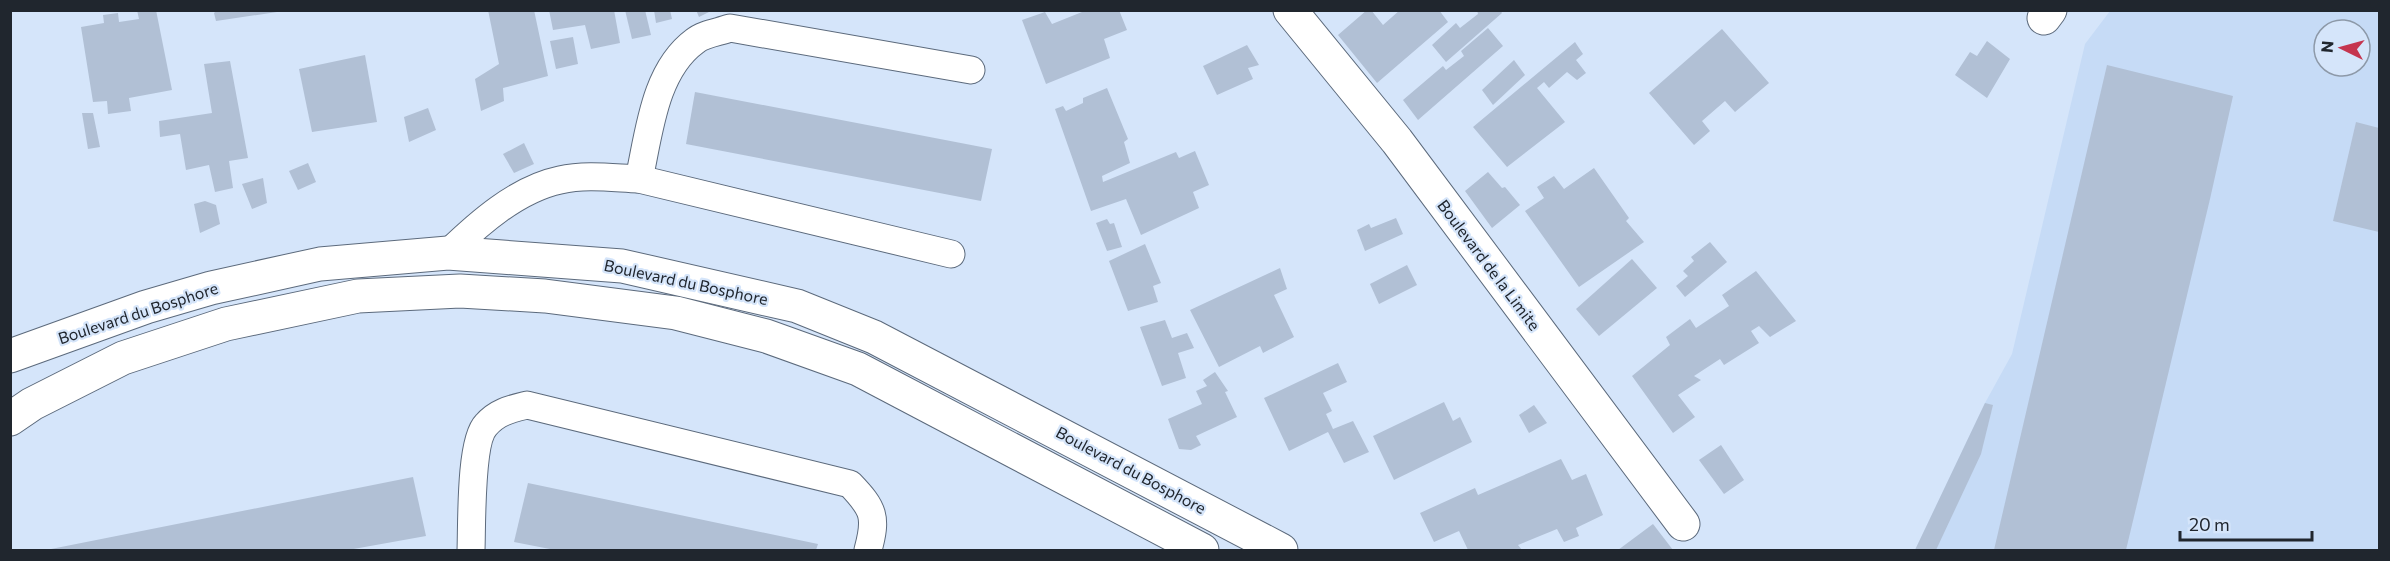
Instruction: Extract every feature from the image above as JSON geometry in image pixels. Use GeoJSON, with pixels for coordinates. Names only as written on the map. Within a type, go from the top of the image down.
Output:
{"type":"FeatureCollection","features":[{"type":"Feature","properties":{"kind":"street","name":"Boulevard de la Limite"},"geometry":{"type":"LineString","coordinates":[[1290,10],[1397,141],[1683,524]]}},
{"type":"Feature","properties":{"kind":"street","name":"Boulevard du Bosphore"},"geometry":{"type":"LineString","coordinates":[[10,356],[146,307],[211,288],[320,264],[448,253],[622,266],[797,306],[874,337],[1281,550]]}},
{"type":"Feature","properties":{"kind":"street","name":"Boulevard du Bosphore"},"geometry":{"type":"LineString","coordinates":[[10,419],[32,404],[123,358],[237,321],[358,296],[460,291],[546,296],[676,313],[766,336],[858,369],[1202,550]]}},
{"type":"Feature","properties":{"kind":"lane"},"geometry":{"type":"LineString","coordinates":[[639,179],[657,95],[675,64],[695,40],[730,28],[971,70]]}},
{"type":"Feature","properties":{"kind":"lane"},"geometry":{"type":"LineString","coordinates":[[448,253],[477,224],[519,197],[558,180],[589,176],[639,179],[951,254]]}},
{"type":"Feature","properties":{"kind":"lane"},"geometry":{"type":"LineString","coordinates":[[471,550],[473,472],[483,427],[501,412],[527,405],[850,484],[866,501],[875,526],[868,550]]}},
{"type":"Feature","properties":{"kind":"shaded area"},"geometry":{"type":"Polygon","coordinates":[[[2110,11],[2379,11],[2379,550],[1915,550],[1985,403],[2012,354],[2085,44],[2110,11]]]}},
{"type":"Feature","properties":{"kind":"building"},"geometry":{"type":"Polygon","coordinates":[[[137,10],[156,10],[172,90],[129,98],[131,111],[108,114],[107,101],[93,102],[81,27],[104,23],[103,15],[118,13],[119,22],[139,19],[137,10]]]}},
{"type":"Feature","properties":{"kind":"building"},"geometry":{"type":"Polygon","coordinates":[[[217,10],[277,10],[277,12],[216,21],[214,13],[217,10]]]}},
{"type":"Feature","properties":{"kind":"building"},"geometry":{"type":"Polygon","coordinates":[[[488,10],[534,10],[548,76],[503,88],[504,101],[481,111],[475,79],[499,64],[488,10]]]}},
{"type":"Feature","properties":{"kind":"building"},"geometry":{"type":"Polygon","coordinates":[[[549,10],[614,10],[620,43],[591,49],[585,25],[553,30],[549,10]]]}},
{"type":"Feature","properties":{"kind":"building"},"geometry":{"type":"Polygon","coordinates":[[[625,10],[645,10],[651,35],[632,39],[625,10]]]}},
{"type":"Feature","properties":{"kind":"building"},"geometry":{"type":"Polygon","coordinates":[[[654,10],[670,10],[672,19],[656,23],[654,10]]]}},
{"type":"Feature","properties":{"kind":"building"},"geometry":{"type":"Polygon","coordinates":[[[696,10],[713,10],[699,17],[696,10]]]}},
{"type":"Feature","properties":{"kind":"building"},"geometry":{"type":"Polygon","coordinates":[[[1087,10],[1119,10],[1127,30],[1104,39],[1110,58],[1046,84],[1022,20],[1045,12],[1052,24],[1087,10]]]}},
{"type":"Feature","properties":{"kind":"building"},"geometry":{"type":"Polygon","coordinates":[[[1367,10],[1371,10],[1383,25],[1400,10],[1439,10],[1448,22],[1377,83],[1338,35],[1367,10]]]}},
{"type":"Feature","properties":{"kind":"building"},"geometry":{"type":"Polygon","coordinates":[[[1477,10],[1500,10],[1502,13],[1446,62],[1432,45],[1456,23],[1460,28],[1478,14],[1477,10]]]}},
{"type":"Feature","properties":{"kind":"building"},"geometry":{"type":"Polygon","coordinates":[[[1488,28],[1503,46],[1418,120],[1403,100],[1443,66],[1446,70],[1464,56],[1461,51],[1488,28]]]}},
{"type":"Feature","properties":{"kind":"building"},"geometry":{"type":"Polygon","coordinates":[[[1722,29],[1769,83],[1735,112],[1725,101],[1702,121],[1710,131],[1694,145],[1649,93],[1722,29]]]}},
{"type":"Feature","properties":{"kind":"building"},"geometry":{"type":"Polygon","coordinates":[[[573,37],[578,64],[556,69],[550,41],[573,37]]]}},
{"type":"Feature","properties":{"kind":"building"},"geometry":{"type":"Polygon","coordinates":[[[1987,41],[2010,59],[1987,98],[1955,75],[1970,52],[1977,56],[1987,41]]]}},
{"type":"Feature","properties":{"kind":"building"},"geometry":{"type":"Polygon","coordinates":[[[1575,42],[1583,54],[1576,60],[1586,73],[1577,80],[1567,72],[1549,88],[1544,82],[1537,88],[1565,122],[1507,167],[1473,127],[1575,42]]]}},
{"type":"Feature","properties":{"kind":"building"},"geometry":{"type":"Polygon","coordinates":[[[1247,45],[1259,65],[1248,68],[1253,79],[1217,95],[1203,66],[1247,45]]]}},
{"type":"Feature","properties":{"kind":"building"},"geometry":{"type":"Polygon","coordinates":[[[365,55],[377,122],[312,132],[299,69],[365,55]]]}},
{"type":"Feature","properties":{"kind":"building"},"geometry":{"type":"Polygon","coordinates":[[[1514,60],[1525,75],[1493,105],[1482,90],[1514,60]]]}},
{"type":"Feature","properties":{"kind":"building"},"geometry":{"type":"Polygon","coordinates":[[[230,61],[248,158],[229,161],[233,188],[215,192],[209,165],[186,170],[180,134],[160,137],[159,121],[212,113],[204,64],[230,61]]]}},
{"type":"Feature","properties":{"kind":"building"},"geometry":{"type":"Polygon","coordinates":[[[2107,65],[2233,96],[2210,199],[2126,550],[1994,550],[2107,65]]]}},
{"type":"Feature","properties":{"kind":"building"},"geometry":{"type":"Polygon","coordinates":[[[1107,88],[1128,139],[1124,142],[1130,163],[1102,176],[1103,182],[1176,152],[1179,158],[1195,151],[1209,185],[1193,192],[1199,208],[1141,235],[1126,199],[1091,211],[1055,109],[1063,106],[1066,111],[1083,103],[1083,98],[1107,88]]]}},
{"type":"Feature","properties":{"kind":"building"},"geometry":{"type":"Polygon","coordinates":[[[695,92],[992,149],[981,201],[686,144],[695,92]]]}},
{"type":"Feature","properties":{"kind":"building"},"geometry":{"type":"Polygon","coordinates":[[[428,108],[436,130],[409,142],[404,117],[428,108]]]}},
{"type":"Feature","properties":{"kind":"building"},"geometry":{"type":"Polygon","coordinates":[[[82,113],[93,113],[100,147],[88,149],[82,113]]]}},
{"type":"Feature","properties":{"kind":"building"},"geometry":{"type":"Polygon","coordinates":[[[2356,122],[2379,128],[2379,232],[2333,221],[2356,122]]]}},
{"type":"Feature","properties":{"kind":"building"},"geometry":{"type":"Polygon","coordinates":[[[524,143],[534,164],[514,173],[503,154],[524,143]]]}},
{"type":"Feature","properties":{"kind":"building"},"geometry":{"type":"Polygon","coordinates":[[[308,163],[316,182],[298,190],[289,171],[308,163]]]}},
{"type":"Feature","properties":{"kind":"building"},"geometry":{"type":"Polygon","coordinates":[[[1594,168],[1629,218],[1626,221],[1644,242],[1579,287],[1525,211],[1544,198],[1537,187],[1554,176],[1564,189],[1594,168]]]}},
{"type":"Feature","properties":{"kind":"building"},"geometry":{"type":"Polygon","coordinates":[[[1488,172],[1520,205],[1492,228],[1465,191],[1488,172]]]}},
{"type":"Feature","properties":{"kind":"building"},"geometry":{"type":"Polygon","coordinates":[[[263,178],[267,203],[252,209],[242,184],[263,178]]]}},
{"type":"Feature","properties":{"kind":"building"},"geometry":{"type":"Polygon","coordinates":[[[205,201],[216,205],[220,224],[200,233],[194,204],[205,201]]]}},
{"type":"Feature","properties":{"kind":"building"},"geometry":{"type":"Polygon","coordinates":[[[1396,218],[1403,234],[1365,251],[1357,230],[1369,224],[1371,228],[1396,218]]]}},
{"type":"Feature","properties":{"kind":"building"},"geometry":{"type":"Polygon","coordinates":[[[1107,219],[1110,224],[1114,223],[1122,247],[1107,251],[1096,223],[1107,219]]]}},
{"type":"Feature","properties":{"kind":"building"},"geometry":{"type":"Polygon","coordinates":[[[1710,242],[1727,262],[1685,297],[1676,286],[1688,276],[1683,271],[1694,261],[1691,257],[1710,242]]]}},
{"type":"Feature","properties":{"kind":"building"},"geometry":{"type":"Polygon","coordinates":[[[1145,244],[1161,283],[1153,286],[1158,302],[1128,311],[1109,261],[1145,244]]]}},
{"type":"Feature","properties":{"kind":"building"},"geometry":{"type":"Polygon","coordinates":[[[1632,259],[1657,288],[1599,336],[1576,309],[1632,259]]]}},
{"type":"Feature","properties":{"kind":"building"},"geometry":{"type":"Polygon","coordinates":[[[1407,265],[1417,285],[1379,304],[1370,284],[1407,265]]]}},
{"type":"Feature","properties":{"kind":"building"},"geometry":{"type":"Polygon","coordinates":[[[1280,268],[1287,289],[1274,295],[1294,337],[1263,353],[1260,346],[1219,367],[1190,310],[1280,268]]]}},
{"type":"Feature","properties":{"kind":"building"},"geometry":{"type":"Polygon","coordinates":[[[1756,271],[1796,321],[1770,337],[1759,326],[1751,331],[1759,343],[1724,365],[1720,359],[1694,376],[1701,380],[1678,395],[1695,417],[1673,433],[1632,376],[1670,345],[1666,337],[1690,319],[1696,328],[1729,306],[1722,295],[1756,271]]]}},
{"type":"Feature","properties":{"kind":"building"},"geometry":{"type":"Polygon","coordinates":[[[1165,320],[1172,338],[1187,333],[1194,348],[1178,353],[1186,378],[1162,386],[1140,327],[1165,320]]]}},
{"type":"Feature","properties":{"kind":"building"},"geometry":{"type":"Polygon","coordinates":[[[1338,363],[1347,382],[1323,393],[1332,411],[1326,414],[1333,429],[1353,421],[1369,452],[1344,463],[1328,432],[1289,451],[1264,398],[1338,363]]]}},
{"type":"Feature","properties":{"kind":"building"},"geometry":{"type":"Polygon","coordinates":[[[1215,372],[1228,391],[1225,392],[1237,417],[1196,436],[1201,445],[1191,450],[1179,449],[1168,419],[1202,404],[1196,391],[1207,386],[1203,380],[1215,372]]]}},
{"type":"Feature","properties":{"kind":"building"},"geometry":{"type":"Polygon","coordinates":[[[1444,402],[1453,421],[1460,417],[1472,442],[1394,480],[1373,436],[1444,402]]]}},
{"type":"Feature","properties":{"kind":"building"},"geometry":{"type":"Polygon","coordinates":[[[1985,403],[1993,405],[1981,454],[1936,550],[1915,550],[1985,403]]]}},
{"type":"Feature","properties":{"kind":"building"},"geometry":{"type":"Polygon","coordinates":[[[1534,405],[1547,423],[1529,433],[1519,415],[1534,405]]]}},
{"type":"Feature","properties":{"kind":"building"},"geometry":{"type":"Polygon","coordinates":[[[1721,445],[1744,480],[1724,494],[1699,460],[1721,445]]]}},
{"type":"Feature","properties":{"kind":"building"},"geometry":{"type":"Polygon","coordinates":[[[1561,459],[1572,480],[1586,474],[1603,515],[1576,528],[1579,536],[1564,542],[1557,529],[1518,545],[1522,550],[1468,550],[1459,531],[1434,542],[1420,513],[1475,488],[1478,495],[1561,459]]]}},
{"type":"Feature","properties":{"kind":"building"},"geometry":{"type":"Polygon","coordinates":[[[413,477],[426,536],[348,550],[46,550],[413,477]]]}},
{"type":"Feature","properties":{"kind":"building"},"geometry":{"type":"Polygon","coordinates":[[[528,483],[818,544],[816,550],[555,550],[514,542],[528,483]]]}},
{"type":"Feature","properties":{"kind":"building"},"geometry":{"type":"Polygon","coordinates":[[[1653,524],[1673,550],[1618,550],[1653,524]]]}}]}
